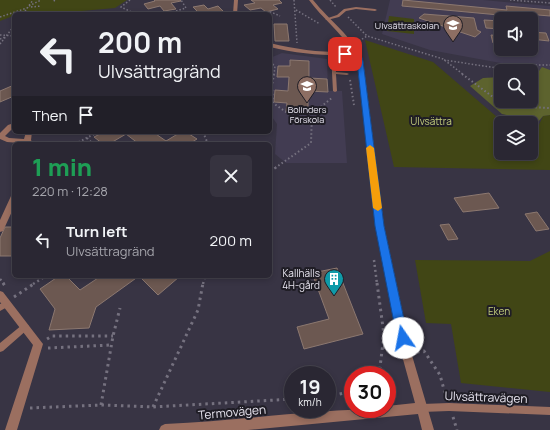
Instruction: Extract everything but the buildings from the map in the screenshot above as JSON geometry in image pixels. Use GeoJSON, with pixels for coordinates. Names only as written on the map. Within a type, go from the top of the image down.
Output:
{"type":"FeatureCollection","features":[{"type":"Feature","properties":{"kind":"street"},"geometry":{"type":"LineString","coordinates":[[235,12],[236,0]]}},
{"type":"Feature","properties":{"kind":"street"},"geometry":{"type":"LineString","coordinates":[[311,0],[319,13],[344,34],[358,53],[380,226],[406,352],[428,430]]}},
{"type":"Feature","properties":{"kind":"street"},"geometry":{"type":"LineString","coordinates":[[272,46],[284,49],[332,55],[358,53]]}},
{"type":"Feature","properties":{"kind":"street"},"geometry":{"type":"LineString","coordinates":[[12,126],[1,136],[7,140],[21,142]]}},
{"type":"Feature","properties":{"kind":"street"},"geometry":{"type":"LineString","coordinates":[[0,229],[12,202]]}},
{"type":"Feature","properties":{"kind":"street"},"geometry":{"type":"LineString","coordinates":[[0,295],[41,346],[11,430]]}},
{"type":"Feature","properties":{"kind":"street","name":"Termovägen"},"geometry":{"type":"LineString","coordinates":[[165,430],[209,428],[422,408]]}},
{"type":"Feature","properties":{"kind":"lane"},"geometry":{"type":"LineString","coordinates":[[327,19],[346,10],[356,8],[376,10]]}},
{"type":"Feature","properties":{"kind":"lane"},"geometry":{"type":"LineString","coordinates":[[332,55],[336,91]]}},
{"type":"Feature","properties":{"kind":"lane"},"geometry":{"type":"LineString","coordinates":[[334,73],[347,74]]}},
{"type":"Feature","properties":{"kind":"lane"},"geometry":{"type":"LineString","coordinates":[[0,348],[25,327]]}},
{"type":"Feature","properties":{"kind":"lane","name":"Ulvsättravägen"},"geometry":{"type":"LineString","coordinates":[[422,408],[449,407],[550,411]]}},
{"type":"Feature","properties":{"kind":"path"},"geometry":{"type":"LineString","coordinates":[[25,12],[33,0]]}},
{"type":"Feature","properties":{"kind":"path"},"geometry":{"type":"LineString","coordinates":[[28,8],[41,0]]}},
{"type":"Feature","properties":{"kind":"path"},"geometry":{"type":"LineString","coordinates":[[130,0],[121,7],[132,12]]}},
{"type":"Feature","properties":{"kind":"path"},"geometry":{"type":"LineString","coordinates":[[173,12],[186,8],[181,0]]}},
{"type":"Feature","properties":{"kind":"path"},"geometry":{"type":"LineString","coordinates":[[284,49],[298,42],[294,0]]}},
{"type":"Feature","properties":{"kind":"path"},"geometry":{"type":"LineString","coordinates":[[330,0],[367,36],[443,59],[494,67]]}},
{"type":"Feature","properties":{"kind":"path"},"geometry":{"type":"LineString","coordinates":[[510,0],[550,3]]}},
{"type":"Feature","properties":{"kind":"path"},"geometry":{"type":"LineString","coordinates":[[16,12],[41,6]]}},
{"type":"Feature","properties":{"kind":"path"},"geometry":{"type":"LineString","coordinates":[[296,10],[321,25]]}},
{"type":"Feature","properties":{"kind":"path"},"geometry":{"type":"LineString","coordinates":[[272,12],[280,16]]}},
{"type":"Feature","properties":{"kind":"path"},"geometry":{"type":"LineString","coordinates":[[0,17],[12,13]]}},
{"type":"Feature","properties":{"kind":"path"},"geometry":{"type":"LineString","coordinates":[[0,44],[12,28]]}},
{"type":"Feature","properties":{"kind":"path"},"geometry":{"type":"LineString","coordinates":[[0,35],[12,36]]}},
{"type":"Feature","properties":{"kind":"path"},"geometry":{"type":"LineString","coordinates":[[0,39],[6,36]]}},
{"type":"Feature","properties":{"kind":"path"},"geometry":{"type":"LineString","coordinates":[[358,41],[367,36]]}},
{"type":"Feature","properties":{"kind":"path"},"geometry":{"type":"LineString","coordinates":[[345,54],[348,60],[355,113]]}},
{"type":"Feature","properties":{"kind":"path"},"geometry":{"type":"LineString","coordinates":[[443,59],[494,97]]}},
{"type":"Feature","properties":{"kind":"path"},"geometry":{"type":"LineString","coordinates":[[272,64],[275,66],[272,86],[273,104],[280,111],[312,114],[334,96],[336,91]]}},
{"type":"Feature","properties":{"kind":"path"},"geometry":{"type":"LineString","coordinates":[[538,65],[550,65]]}},
{"type":"Feature","properties":{"kind":"path"},"geometry":{"type":"LineString","coordinates":[[538,107],[550,108]]}},
{"type":"Feature","properties":{"kind":"path"},"geometry":{"type":"LineString","coordinates":[[272,170],[304,150],[310,143],[312,114]]}},
{"type":"Feature","properties":{"kind":"path"},"geometry":{"type":"LineString","coordinates":[[78,142],[94,134]]}},
{"type":"Feature","properties":{"kind":"path"},"geometry":{"type":"LineString","coordinates":[[87,138],[91,142]]}},
{"type":"Feature","properties":{"kind":"path"},"geometry":{"type":"LineString","coordinates":[[374,256],[384,335],[380,366]]}},
{"type":"Feature","properties":{"kind":"path"},"geometry":{"type":"LineString","coordinates":[[7,303],[43,278]]}},
{"type":"Feature","properties":{"kind":"path"},"geometry":{"type":"LineString","coordinates":[[153,407],[198,310],[205,278]]}},
{"type":"Feature","properties":{"kind":"path"},"geometry":{"type":"LineString","coordinates":[[102,405],[111,345],[120,308]]}},
{"type":"Feature","properties":{"kind":"path"},"geometry":{"type":"LineString","coordinates":[[41,346],[52,336],[113,336]]}},
{"type":"Feature","properties":{"kind":"path"},"geometry":{"type":"LineString","coordinates":[[41,346],[111,345]]}},
{"type":"Feature","properties":{"kind":"path"},"geometry":{"type":"LineString","coordinates":[[383,348],[406,352],[424,351],[440,375],[457,430]]}},
{"type":"Feature","properties":{"kind":"path"},"geometry":{"type":"LineString","coordinates":[[18,408],[102,405],[153,407],[284,400]]}},
{"type":"Feature","properties":{"kind":"path"},"geometry":{"type":"LineString","coordinates":[[31,408],[32,402]]}},
{"type":"Feature","properties":{"kind":"shaded area","name":"Ulvsättraskolan"},"geometry":{"type":"Polygon","coordinates":[[[390,0],[483,0],[550,6],[550,72],[538,70],[538,64],[506,64],[430,50],[382,34],[390,0]]]}},
{"type":"Feature","properties":{"kind":"shaded area","name":"Bolinders Förskola"},"geometry":{"type":"Polygon","coordinates":[[[282,53],[327,59],[328,91],[342,91],[347,163],[286,163],[275,154],[277,124],[272,117],[272,57],[282,53]]]}},
{"type":"Feature","properties":{"kind":"green space"},"geometry":{"type":"Polygon","coordinates":[[[0,0],[127,0],[115,8],[70,12],[12,12],[12,16],[0,21],[0,0]]]}},
{"type":"Feature","properties":{"kind":"green space"},"geometry":{"type":"Polygon","coordinates":[[[389,16],[414,19],[414,34],[387,31],[389,16]]]}},
{"type":"Feature","properties":{"kind":"green space","name":"Ulvsättra"},"geometry":{"type":"Polygon","coordinates":[[[365,40],[433,62],[496,116],[494,116],[494,160],[538,160],[538,127],[543,116],[550,115],[550,170],[394,167],[365,40]]]}},
{"type":"Feature","properties":{"kind":"green space"},"geometry":{"type":"Polygon","coordinates":[[[542,67],[550,70],[550,115],[543,116],[538,122],[538,116],[511,116],[502,114],[495,108],[538,108],[538,72],[542,67]]]}},
{"type":"Feature","properties":{"kind":"green space"},"geometry":{"type":"Polygon","coordinates":[[[494,77],[494,107],[470,86],[483,78],[494,77]]]}},
{"type":"Feature","properties":{"kind":"green space","name":"Eken"},"geometry":{"type":"Polygon","coordinates":[[[550,251],[550,392],[461,383],[451,324],[426,323],[415,260],[530,261],[550,251]]]}},
{"type":"Feature","properties":{"kind":"slow traffic"},"geometry":{"type":"LineString","coordinates":[[370,148],[378,208]]}},
{"type":"Feature","properties":{"kind":"place","name":"Ulvsättraskolan"},"geometry":{"type":"Point","coordinates":[453,42]}},
{"type":"Feature","properties":{"kind":"place","name":"Bolinders Förskola"},"geometry":{"type":"Point","coordinates":[307,103]}},
{"type":"Feature","properties":{"kind":"place","name":"Kallhälls 4H-gård"},"geometry":{"type":"Point","coordinates":[334,296]}},
{"type":"Feature","properties":{"kind":"route"},"geometry":{"type":"LineString","coordinates":[[345,54],[358,53],[360,61],[380,226],[403,338]]}}]}
